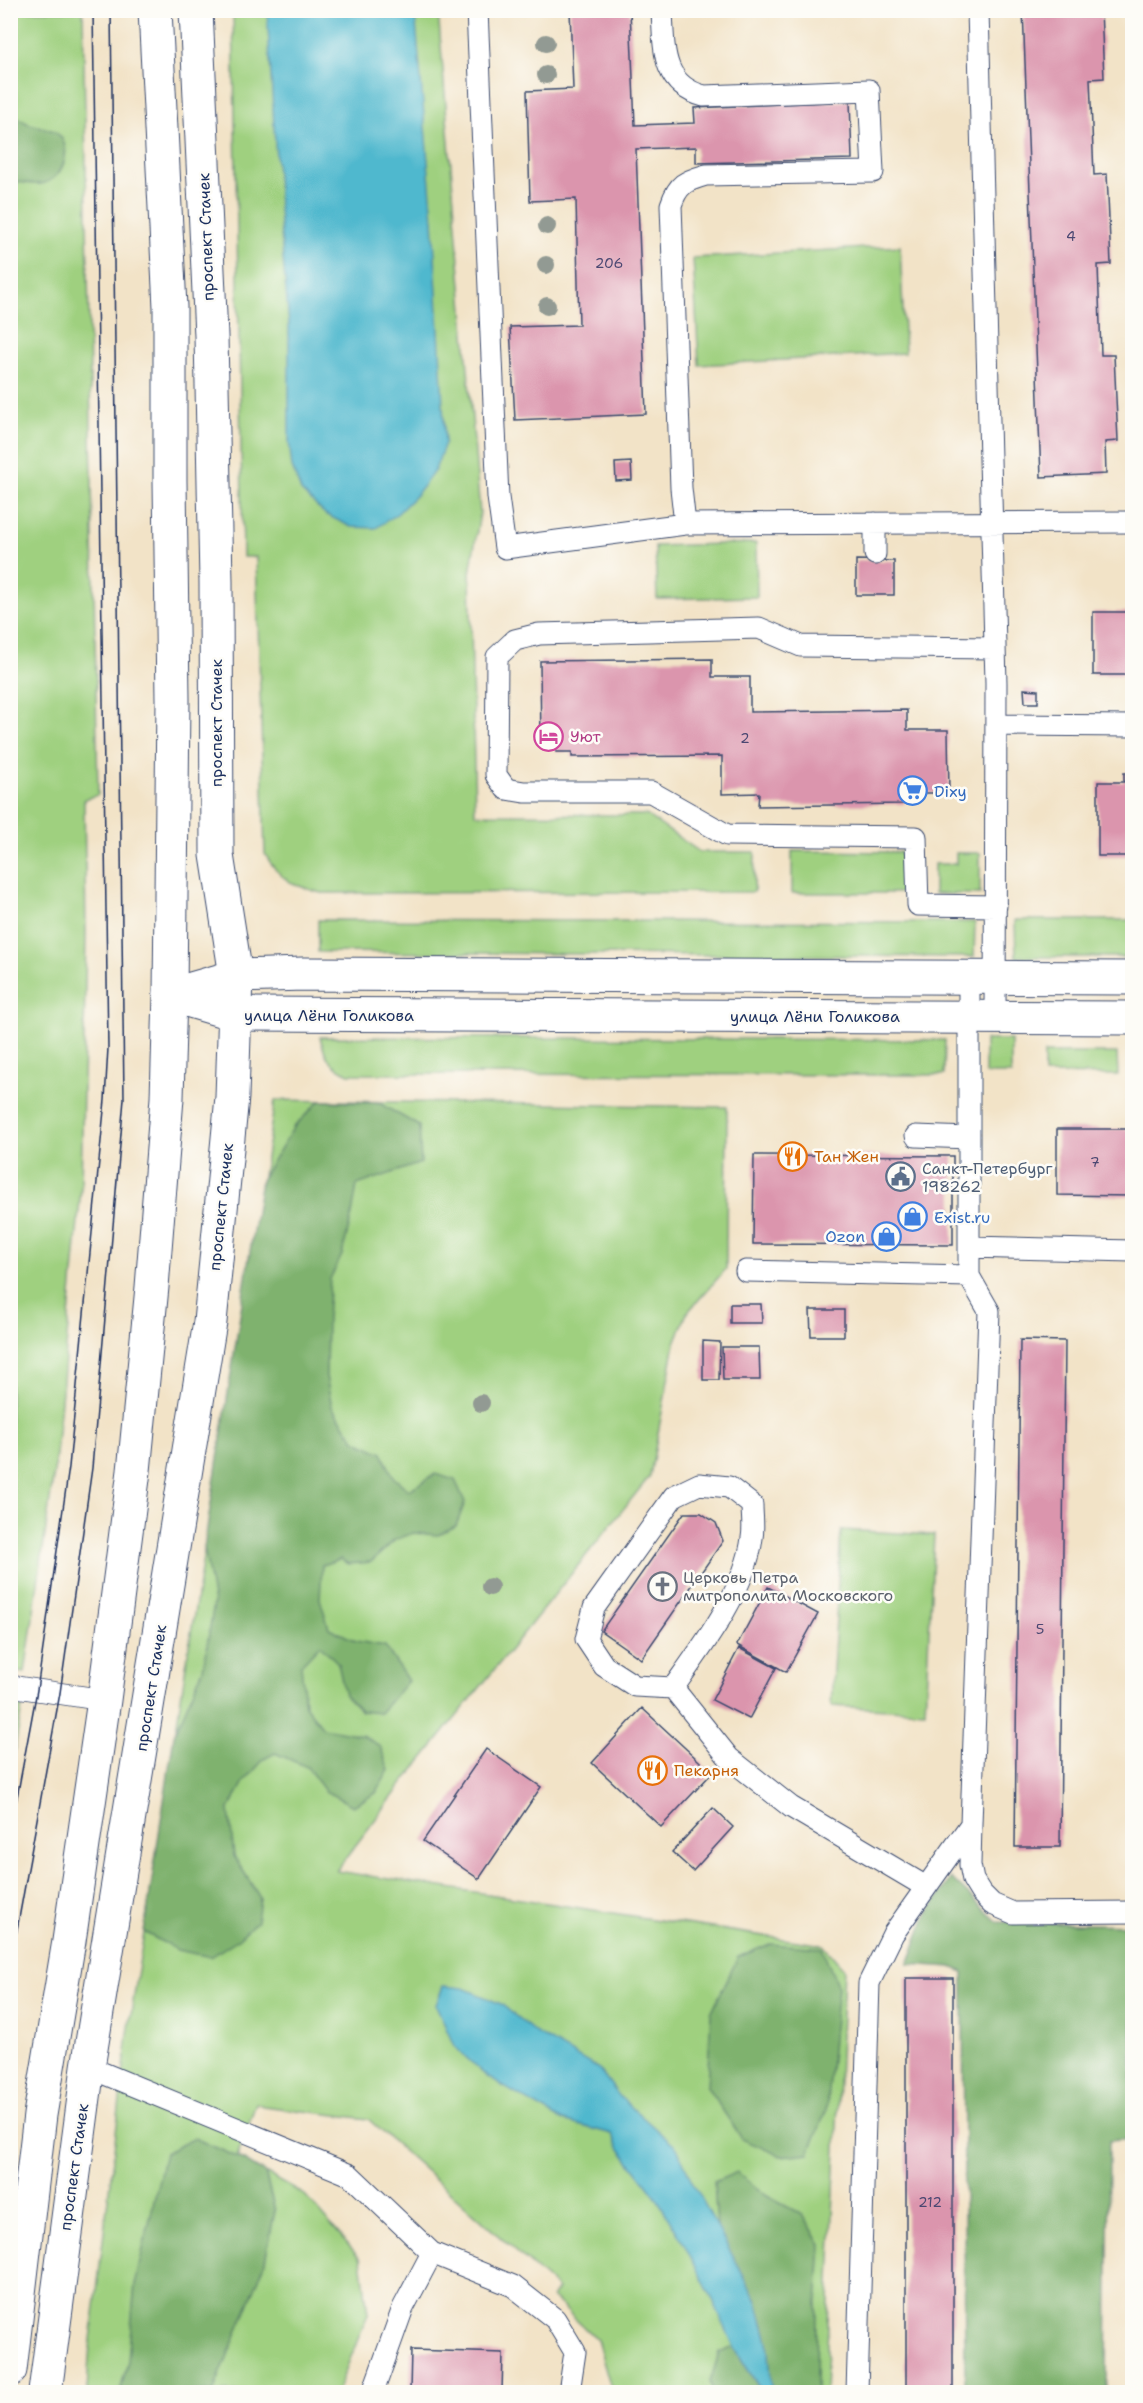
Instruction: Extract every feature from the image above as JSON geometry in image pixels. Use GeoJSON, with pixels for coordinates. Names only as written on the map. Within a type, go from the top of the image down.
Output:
{"type":"FeatureCollection","features":[{"type":"Feature","properties":{"kind":"main road"},"geometry":{"type":"LineString","coordinates":[[10,2370],[39,2126],[104,1700],[134,1471],[151,1299],[166,1098],[170,995],[173,699],[170,307],[155,10]]}},
{"type":"Feature","properties":{"kind":"main road","name":"проспект Стачек"},"geometry":{"type":"LineString","coordinates":[[45,2392],[88,2067],[210,1322],[232,1096],[236,976],[217,855],[216,594],[211,360],[196,10]]}},
{"type":"Feature","properties":{"kind":"main road"},"geometry":{"type":"LineString","coordinates":[[170,995],[236,976],[327,974],[1132,978]]}},
{"type":"Feature","properties":{"kind":"main road","name":"улица Лёни Голикова"},"geometry":{"type":"LineString","coordinates":[[170,995],[234,1014],[1132,1018]]}},
{"type":"Feature","properties":{"kind":"lane"},"geometry":{"type":"LineString","coordinates":[[477,10],[498,497],[505,548],[684,524],[1132,522]]}},
{"type":"Feature","properties":{"kind":"lane"},"geometry":{"type":"LineString","coordinates":[[662,10],[664,51],[668,66],[677,81],[690,93],[704,96],[869,90],[873,172],[706,176],[689,180],[676,190],[671,205],[684,524]]}},
{"type":"Feature","properties":{"kind":"lane"},"geometry":{"type":"LineString","coordinates":[[978,10],[995,648],[996,906],[982,977],[982,1017],[969,1138],[969,1276],[989,1311],[970,1865],[973,1880],[981,1893],[992,1904],[1012,1913],[1132,1912]]}},
{"type":"Feature","properties":{"kind":"lane"},"geometry":{"type":"LineString","coordinates":[[875,523],[875,554]]}},
{"type":"Feature","properties":{"kind":"lane"},"geometry":{"type":"LineString","coordinates":[[995,648],[801,646],[759,628],[539,634],[515,640],[497,657],[496,775],[506,789],[524,792],[651,792],[727,835],[916,837],[918,905],[996,906]]}},
{"type":"Feature","properties":{"kind":"lane"},"geometry":{"type":"LineString","coordinates":[[996,725],[1132,726]]}},
{"type":"Feature","properties":{"kind":"lane"},"geometry":{"type":"LineString","coordinates":[[916,1136],[969,1138]]}},
{"type":"Feature","properties":{"kind":"lane"},"geometry":{"type":"LineString","coordinates":[[969,1247],[1132,1251]]}},
{"type":"Feature","properties":{"kind":"lane"},"geometry":{"type":"LineString","coordinates":[[747,1271],[969,1276]]}},
{"type":"Feature","properties":{"kind":"lane"},"geometry":{"type":"LineString","coordinates":[[673,1688],[707,1641],[745,1571],[753,1537],[752,1505],[729,1487],[699,1484],[674,1496],[594,1608],[586,1639],[604,1666],[635,1686],[673,1688],[729,1758],[791,1807],[926,1887]]}},
{"type":"Feature","properties":{"kind":"lane"},"geometry":{"type":"LineString","coordinates":[[10,1686],[104,1700]]}},
{"type":"Feature","properties":{"kind":"lane"},"geometry":{"type":"LineString","coordinates":[[856,2392],[869,1983],[893,1934],[972,1824]]}},
{"type":"Feature","properties":{"kind":"lane"},"geometry":{"type":"LineString","coordinates":[[88,2067],[350,2175],[432,2253],[513,2286],[555,2319],[575,2352],[569,2392]]}},
{"type":"Feature","properties":{"kind":"lane"},"geometry":{"type":"LineString","coordinates":[[373,2392],[404,2308],[432,2253]]}},
{"type":"Feature","properties":{"kind":"green space"},"geometry":{"type":"Polygon","coordinates":[[[10,11],[83,11],[98,795],[84,799],[86,933],[81,1189],[55,1465],[25,1673],[10,1671],[10,11]]]}},
{"type":"Feature","properties":{"kind":"green space"},"geometry":{"type":"Polygon","coordinates":[[[233,11],[438,11],[480,513],[470,573],[475,814],[646,815],[700,852],[755,852],[754,892],[321,893],[288,881],[276,870],[265,854],[256,557],[243,557],[233,11]]]}},
{"type":"Feature","properties":{"kind":"green space"},"geometry":{"type":"Polygon","coordinates":[[[11,113],[27,123],[55,132],[63,141],[65,157],[63,165],[54,178],[39,184],[11,182],[11,113]]]}},
{"type":"Feature","properties":{"kind":"green space"},"geometry":{"type":"Polygon","coordinates":[[[900,246],[905,353],[699,365],[693,258],[900,246]]]}},
{"type":"Feature","properties":{"kind":"green space"},"geometry":{"type":"Polygon","coordinates":[[[756,543],[757,597],[657,599],[655,546],[756,543]]]}},
{"type":"Feature","properties":{"kind":"green space"},"geometry":{"type":"Polygon","coordinates":[[[792,851],[901,852],[901,893],[792,893],[792,851]]]}},
{"type":"Feature","properties":{"kind":"green space"},"geometry":{"type":"Polygon","coordinates":[[[956,853],[980,853],[980,894],[934,894],[934,864],[956,864],[956,853]]]}},
{"type":"Feature","properties":{"kind":"green space"},"geometry":{"type":"Polygon","coordinates":[[[318,920],[975,922],[974,957],[318,952],[318,920]]]}},
{"type":"Feature","properties":{"kind":"green space"},"geometry":{"type":"Polygon","coordinates":[[[1015,920],[1132,920],[1132,957],[1016,957],[1015,920]]]}},
{"type":"Feature","properties":{"kind":"green space"},"geometry":{"type":"Polygon","coordinates":[[[320,1037],[945,1040],[944,1075],[349,1074],[337,1068],[329,1060],[320,1037]]]}},
{"type":"Feature","properties":{"kind":"green space"},"geometry":{"type":"Polygon","coordinates":[[[985,1040],[1011,1040],[1011,1074],[985,1074],[985,1040]]]}},
{"type":"Feature","properties":{"kind":"green space"},"geometry":{"type":"Polygon","coordinates":[[[1044,1053],[1117,1053],[1118,1075],[1044,1074],[1044,1053]]]}},
{"type":"Feature","properties":{"kind":"green space"},"geometry":{"type":"Polygon","coordinates":[[[275,1100],[727,1107],[726,1269],[687,1313],[675,1343],[650,1476],[400,1787],[336,1871],[823,1945],[844,1969],[825,2392],[612,2392],[597,2340],[552,2297],[558,2289],[368,2119],[263,2106],[256,2103],[236,2160],[201,2392],[87,2392],[89,2356],[128,2034],[275,1100]]]}},
{"type":"Feature","properties":{"kind":"green space"},"geometry":{"type":"Polygon","coordinates":[[[319,1101],[379,1103],[419,1126],[421,1163],[357,1185],[342,1255],[330,1279],[326,1376],[332,1407],[355,1440],[382,1453],[394,1478],[409,1490],[435,1474],[455,1480],[465,1502],[456,1526],[438,1535],[413,1533],[395,1540],[371,1562],[348,1564],[340,1559],[322,1565],[320,1599],[329,1628],[356,1641],[385,1646],[408,1681],[380,1713],[361,1711],[345,1695],[338,1663],[320,1645],[301,1665],[305,1705],[323,1728],[362,1735],[380,1746],[389,1770],[376,1793],[353,1806],[325,1791],[307,1767],[275,1753],[264,1759],[244,1782],[229,1809],[234,1856],[260,1898],[257,1921],[238,1939],[211,1957],[177,1950],[144,1932],[174,1735],[203,1669],[214,1603],[204,1548],[261,1180],[294,1127],[319,1101]]]}},
{"type":"Feature","properties":{"kind":"green space"},"geometry":{"type":"Polygon","coordinates":[[[841,1530],[934,1535],[925,1711],[831,1706],[841,1530]]]}},
{"type":"Feature","properties":{"kind":"green space"},"geometry":{"type":"Polygon","coordinates":[[[11,1705],[22,1707],[11,1770],[11,1705]]]}},
{"type":"Feature","properties":{"kind":"green space"},"geometry":{"type":"Polygon","coordinates":[[[951,1878],[998,1922],[1132,1925],[1132,2139],[1109,2141],[1107,2392],[965,2392],[963,1972],[952,1967],[908,1964],[926,1916],[951,1878]]]}},
{"type":"Feature","properties":{"kind":"green space"},"geometry":{"type":"Polygon","coordinates":[[[770,1944],[822,1948],[838,1987],[826,2111],[809,2153],[781,2156],[742,2139],[707,2087],[711,2013],[738,1957],[770,1944]]]}},
{"type":"Feature","properties":{"kind":"green space"},"geometry":{"type":"Polygon","coordinates":[[[194,2138],[244,2160],[265,2173],[275,2211],[264,2266],[213,2392],[120,2392],[128,2361],[135,2284],[165,2153],[194,2138]]]}},
{"type":"Feature","properties":{"kind":"green space"},"geometry":{"type":"Polygon","coordinates":[[[737,2172],[767,2196],[803,2215],[821,2244],[817,2305],[816,2392],[772,2392],[757,2301],[717,2228],[714,2182],[737,2172]]]}},
{"type":"Feature","properties":{"kind":"green space"},"geometry":{"type":"Polygon","coordinates":[[[265,2173],[305,2195],[361,2259],[368,2314],[337,2392],[213,2392],[235,2336],[275,2211],[265,2173]]]}},
{"type":"Feature","properties":{"kind":"green space"},"geometry":{"type":"Polygon","coordinates":[[[734,2347],[762,2392],[713,2392],[710,2382],[719,2353],[734,2347]]]}},
{"type":"Feature","properties":{"kind":"water"},"geometry":{"type":"Polygon","coordinates":[[[267,11],[415,11],[433,220],[445,443],[435,470],[417,494],[398,513],[376,528],[351,527],[325,514],[301,491],[292,467],[289,441],[289,325],[280,224],[267,11]]]}},
{"type":"Feature","properties":{"kind":"water"},"geometry":{"type":"Polygon","coordinates":[[[443,1986],[463,1988],[501,2004],[536,2033],[599,2069],[620,2097],[677,2148],[691,2179],[757,2301],[768,2341],[772,2392],[762,2392],[760,2389],[734,2347],[684,2244],[655,2195],[620,2149],[612,2134],[563,2121],[487,2077],[454,2046],[436,2005],[443,1986]]]}},
{"type":"Feature","properties":{"kind":"building"},"geometry":{"type":"Polygon","coordinates":[[[570,10],[630,10],[635,125],[695,123],[694,108],[850,101],[852,159],[696,163],[696,147],[636,149],[646,414],[515,420],[510,327],[579,325],[576,199],[530,201],[527,91],[573,89],[570,10]]]}},
{"type":"Feature","properties":{"kind":"building"},"geometry":{"type":"Polygon","coordinates":[[[1023,10],[1101,10],[1104,78],[1090,79],[1094,175],[1107,174],[1111,264],[1098,265],[1101,355],[1114,355],[1118,441],[1105,442],[1106,474],[1041,477],[1023,10]]]}},
{"type":"Feature","properties":{"kind":"building"},"geometry":{"type":"Polygon","coordinates":[[[631,462],[632,480],[616,481],[615,463],[631,462]]]}},
{"type":"Feature","properties":{"kind":"building"},"geometry":{"type":"Polygon","coordinates":[[[856,560],[894,561],[894,595],[856,595],[856,560]]]}},
{"type":"Feature","properties":{"kind":"building"},"geometry":{"type":"Polygon","coordinates":[[[1093,612],[1132,612],[1132,675],[1093,675],[1093,612]]]}},
{"type":"Feature","properties":{"kind":"building"},"geometry":{"type":"Polygon","coordinates":[[[712,659],[712,677],[750,677],[750,712],[907,710],[907,730],[948,730],[949,793],[921,793],[921,798],[905,798],[904,804],[758,806],[759,793],[722,794],[722,756],[572,757],[572,752],[556,752],[556,745],[541,745],[540,661],[712,659]]]}},
{"type":"Feature","properties":{"kind":"building"},"geometry":{"type":"Polygon","coordinates":[[[1024,689],[1038,690],[1038,703],[1025,703],[1024,689]]]}},
{"type":"Feature","properties":{"kind":"building"},"geometry":{"type":"Polygon","coordinates":[[[1124,773],[1132,773],[1132,856],[1098,856],[1098,782],[1124,782],[1124,773]]]}},
{"type":"Feature","properties":{"kind":"building"},"geometry":{"type":"Polygon","coordinates":[[[1057,1129],[1132,1129],[1132,1196],[1057,1195],[1057,1129]]]}},
{"type":"Feature","properties":{"kind":"building"},"geometry":{"type":"Polygon","coordinates":[[[754,1155],[953,1156],[953,1245],[753,1244],[754,1155]]]}},
{"type":"Feature","properties":{"kind":"building"},"geometry":{"type":"Polygon","coordinates":[[[730,1304],[761,1304],[762,1323],[730,1323],[730,1304]]]}},
{"type":"Feature","properties":{"kind":"building"},"geometry":{"type":"Polygon","coordinates":[[[810,1310],[844,1310],[844,1336],[811,1336],[810,1310]]]}},
{"type":"Feature","properties":{"kind":"building"},"geometry":{"type":"Polygon","coordinates":[[[1020,1340],[1065,1341],[1060,1847],[1015,1847],[1020,1340]]]}},
{"type":"Feature","properties":{"kind":"building"},"geometry":{"type":"Polygon","coordinates":[[[703,1341],[720,1342],[719,1380],[703,1380],[703,1341]]]}},
{"type":"Feature","properties":{"kind":"building"},"geometry":{"type":"Polygon","coordinates":[[[722,1347],[759,1347],[760,1380],[723,1380],[722,1347]]]}},
{"type":"Feature","properties":{"kind":"building","name":"Церковь Петра митрополита Московского"},"geometry":{"type":"Polygon","coordinates":[[[684,1513],[701,1513],[716,1523],[723,1541],[641,1659],[601,1631],[684,1513]]]}},
{"type":"Feature","properties":{"kind":"building"},"geometry":{"type":"Polygon","coordinates":[[[768,1587],[818,1614],[786,1672],[737,1645],[768,1587]]]}},
{"type":"Feature","properties":{"kind":"building"},"geometry":{"type":"Polygon","coordinates":[[[739,1648],[776,1668],[749,1719],[712,1700],[739,1648]]]}},
{"type":"Feature","properties":{"kind":"building"},"geometry":{"type":"Polygon","coordinates":[[[642,1708],[712,1773],[661,1827],[592,1763],[642,1708]]]}},
{"type":"Feature","properties":{"kind":"building"},"geometry":{"type":"Polygon","coordinates":[[[486,1749],[541,1787],[479,1879],[423,1841],[486,1749]]]}},
{"type":"Feature","properties":{"kind":"building"},"geometry":{"type":"Polygon","coordinates":[[[713,1808],[733,1827],[693,1871],[672,1852],[713,1808]]]}},
{"type":"Feature","properties":{"kind":"building"},"geometry":{"type":"Polygon","coordinates":[[[906,1978],[953,1978],[953,2392],[906,2392],[906,1978]]]}},
{"type":"Feature","properties":{"kind":"building"},"geometry":{"type":"Polygon","coordinates":[[[411,2350],[503,2353],[502,2392],[410,2392],[411,2350]]]}},
{"type":"Feature","properties":{"kind":"tram line"},"geometry":{"type":"LineString","coordinates":[[10,1835],[37,1690],[69,1467],[105,1100],[108,1048],[93,10]]}},
{"type":"Feature","properties":{"kind":"tram line"},"geometry":{"type":"LineString","coordinates":[[10,1968],[60,1693],[92,1468],[124,1099],[111,10]]}},
{"type":"Feature","properties":{"kind":"place","name":"Уют"},"geometry":{"type":"Point","coordinates":[549,736]}},
{"type":"Feature","properties":{"kind":"place","name":"Dixy"},"geometry":{"type":"Point","coordinates":[913,791]}},
{"type":"Feature","properties":{"kind":"place","name":"Тан Жен"},"geometry":{"type":"Point","coordinates":[793,1156]}},
{"type":"Feature","properties":{"kind":"place","name":"Санкт-Петербург 198262"},"geometry":{"type":"Point","coordinates":[901,1177]}},
{"type":"Feature","properties":{"kind":"place","name":"Exist.ru"},"geometry":{"type":"Point","coordinates":[913,1217]}},
{"type":"Feature","properties":{"kind":"place","name":"Ozon"},"geometry":{"type":"Point","coordinates":[886,1236]}},
{"type":"Feature","properties":{"kind":"place","name":"Церковь Петра митрополита Московского"},"geometry":{"type":"Point","coordinates":[662,1586]}},
{"type":"Feature","properties":{"kind":"place","name":"Пекарня"},"geometry":{"type":"Point","coordinates":[653,1770]}}]}
